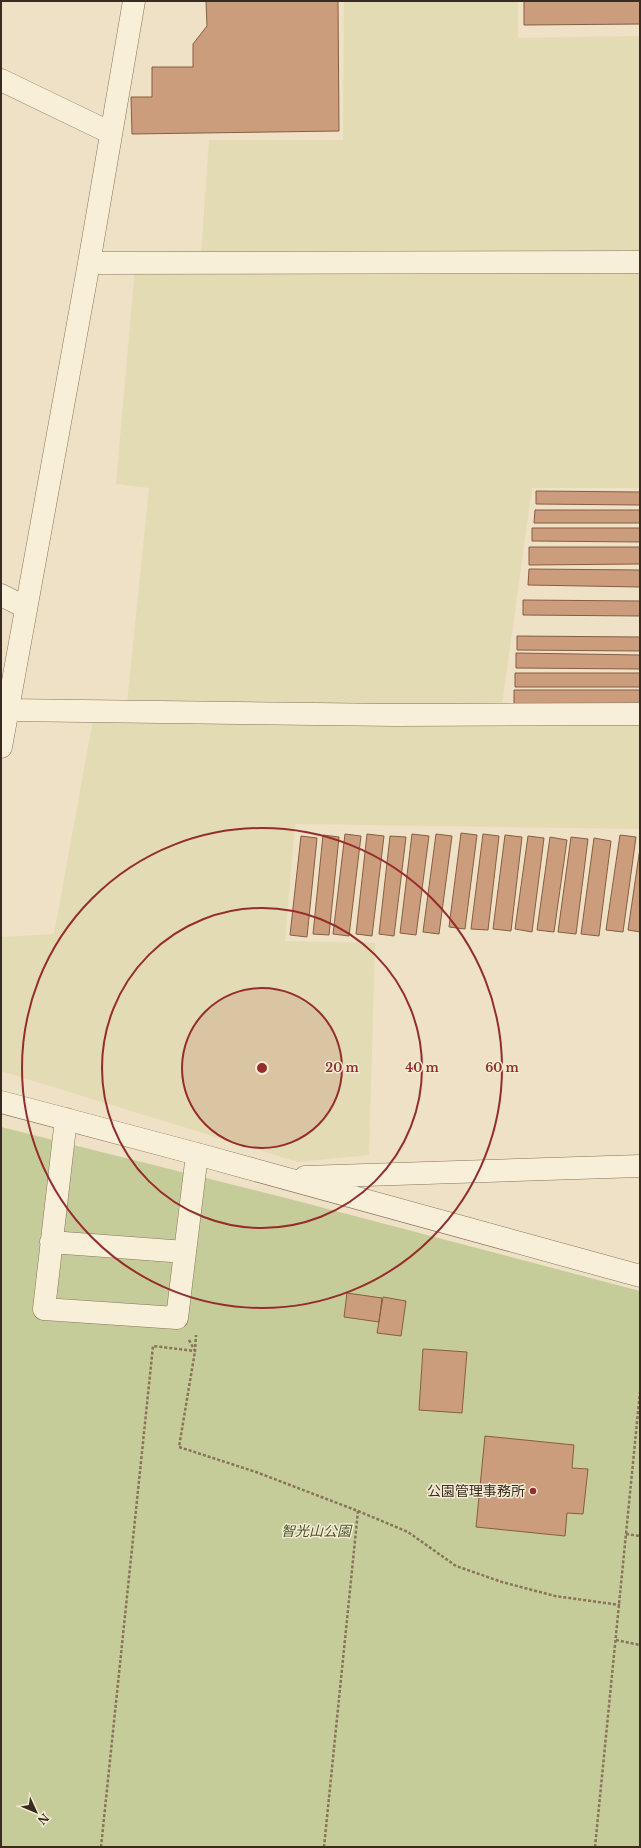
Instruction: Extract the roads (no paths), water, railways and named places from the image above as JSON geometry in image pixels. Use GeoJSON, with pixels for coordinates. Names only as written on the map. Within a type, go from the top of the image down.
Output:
{"type":"FeatureCollection","features":[{"type":"Feature","properties":{"kind":"street"},"geometry":{"type":"LineString","coordinates":[[1,747],[89,263],[134,1]]}},
{"type":"Feature","properties":{"kind":"street"},"geometry":{"type":"LineString","coordinates":[[1,80],[111,133]]}},
{"type":"Feature","properties":{"kind":"street"},"geometry":{"type":"LineString","coordinates":[[89,263],[640,262]]}},
{"type":"Feature","properties":{"kind":"street"},"geometry":{"type":"LineString","coordinates":[[1,595],[26,607]]}},
{"type":"Feature","properties":{"kind":"street"},"geometry":{"type":"LineString","coordinates":[[7,710],[396,715],[640,714]]}},
{"type":"Feature","properties":{"kind":"street"},"geometry":{"type":"LineString","coordinates":[[1,1102],[197,1154],[640,1276]]}},
{"type":"Feature","properties":{"kind":"street"},"geometry":{"type":"LineString","coordinates":[[66,1119],[44,1309],[187,1323],[185,1252],[197,1154]]}},
{"type":"Feature","properties":{"kind":"street"},"geometry":{"type":"LineString","coordinates":[[284,1178],[640,1166]]}},
{"type":"Feature","properties":{"kind":"street"},"geometry":{"type":"LineString","coordinates":[[51,1242],[185,1252]]}},
{"type":"Feature","properties":{"kind":"place","name":"公園管理事務所"},"geometry":{"type":"Point","coordinates":[533,1491]}},
{"type":"Feature","properties":{"kind":"park label","name":"智光山公園"},"geometry":{"type":"Point","coordinates":[316,1531]}}]}
